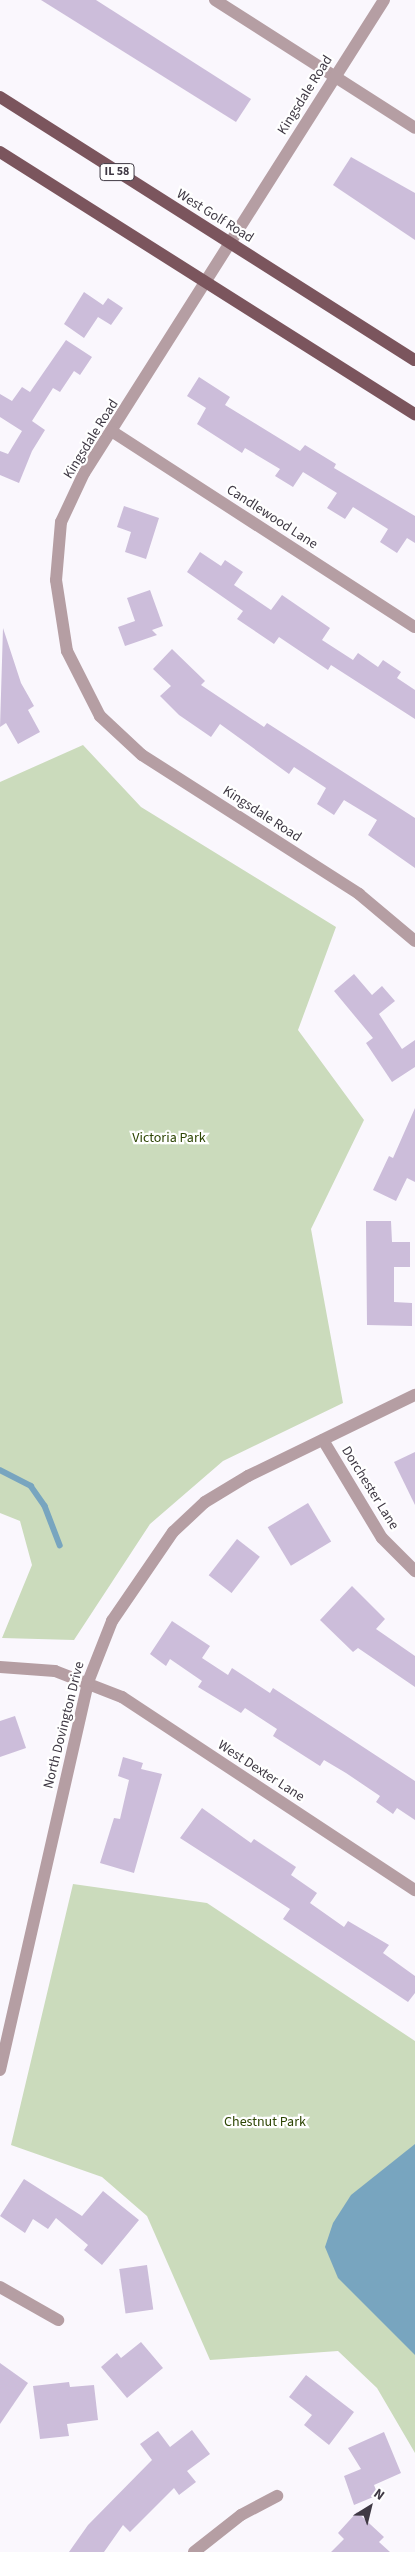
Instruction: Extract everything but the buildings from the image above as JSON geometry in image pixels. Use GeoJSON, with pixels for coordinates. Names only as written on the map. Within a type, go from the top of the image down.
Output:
{"type":"FeatureCollection","features":[{"type":"Feature","properties":{"kind":"main road","name":"West Golf Road"},"geometry":{"type":"LineString","coordinates":[[0,97],[415,360]]}},
{"type":"Feature","properties":{"kind":"main road"},"geometry":{"type":"LineString","coordinates":[[0,152],[415,414]]}},
{"type":"Feature","properties":{"kind":"street"},"geometry":{"type":"LineString","coordinates":[[215,0],[415,128]]}},
{"type":"Feature","properties":{"kind":"street","name":"Kingsdale Road"},"geometry":{"type":"LineString","coordinates":[[384,0],[334,76],[113,432],[84,473],[62,522],[56,580],[67,651],[100,716],[142,755],[359,894],[415,941]]}},
{"type":"Feature","properties":{"kind":"street","name":"Candlewood Lane"},"geometry":{"type":"LineString","coordinates":[[113,432],[415,627]]}},
{"type":"Feature","properties":{"kind":"street","name":"North Dovington Drive"},"geometry":{"type":"LineString","coordinates":[[0,2070],[88,1682],[112,1621],[173,1532],[220,1492],[415,1395]]}},
{"type":"Feature","properties":{"kind":"street","name":"Dorchester Lane"},"geometry":{"type":"LineString","coordinates":[[323,1440],[382,1538],[415,1571]]}},
{"type":"Feature","properties":{"kind":"street","name":"West Dexter Lane"},"geometry":{"type":"LineString","coordinates":[[0,1667],[39,1668],[88,1682],[122,1697],[415,1890]]}},
{"type":"Feature","properties":{"kind":"street"},"geometry":{"type":"LineString","coordinates":[[0,2287],[58,2320]]}},
{"type":"Feature","properties":{"kind":"street"},"geometry":{"type":"LineString","coordinates":[[194,2552],[241,2515],[277,2496]]}},
{"type":"Feature","properties":{"kind":"green space","name":"Victoria Park"},"geometry":{"type":"Polygon","coordinates":[[[83,745],[141,807],[336,927],[298,1030],[364,1120],[311,1229],[343,1403],[223,1461],[150,1524],[74,1640],[2,1638],[32,1565],[20,1521],[0,1513],[0,782],[83,745]]]}},
{"type":"Feature","properties":{"kind":"green space","name":"Chestnut Park"},"geometry":{"type":"Polygon","coordinates":[[[73,1884],[207,1903],[415,2041],[415,2453],[377,2388],[338,2351],[210,2360],[147,2216],[102,2177],[11,2145],[73,1884]]]}},
{"type":"Feature","properties":{"kind":"water"},"geometry":{"type":"Polygon","coordinates":[[[415,2144],[415,2355],[338,2278],[325,2247],[333,2223],[351,2195],[415,2144]]]}},
{"type":"Feature","properties":{"kind":"waterway"},"geometry":{"type":"LineString","coordinates":[[0,1470],[31,1486],[45,1506],[60,1545]]}}]}
